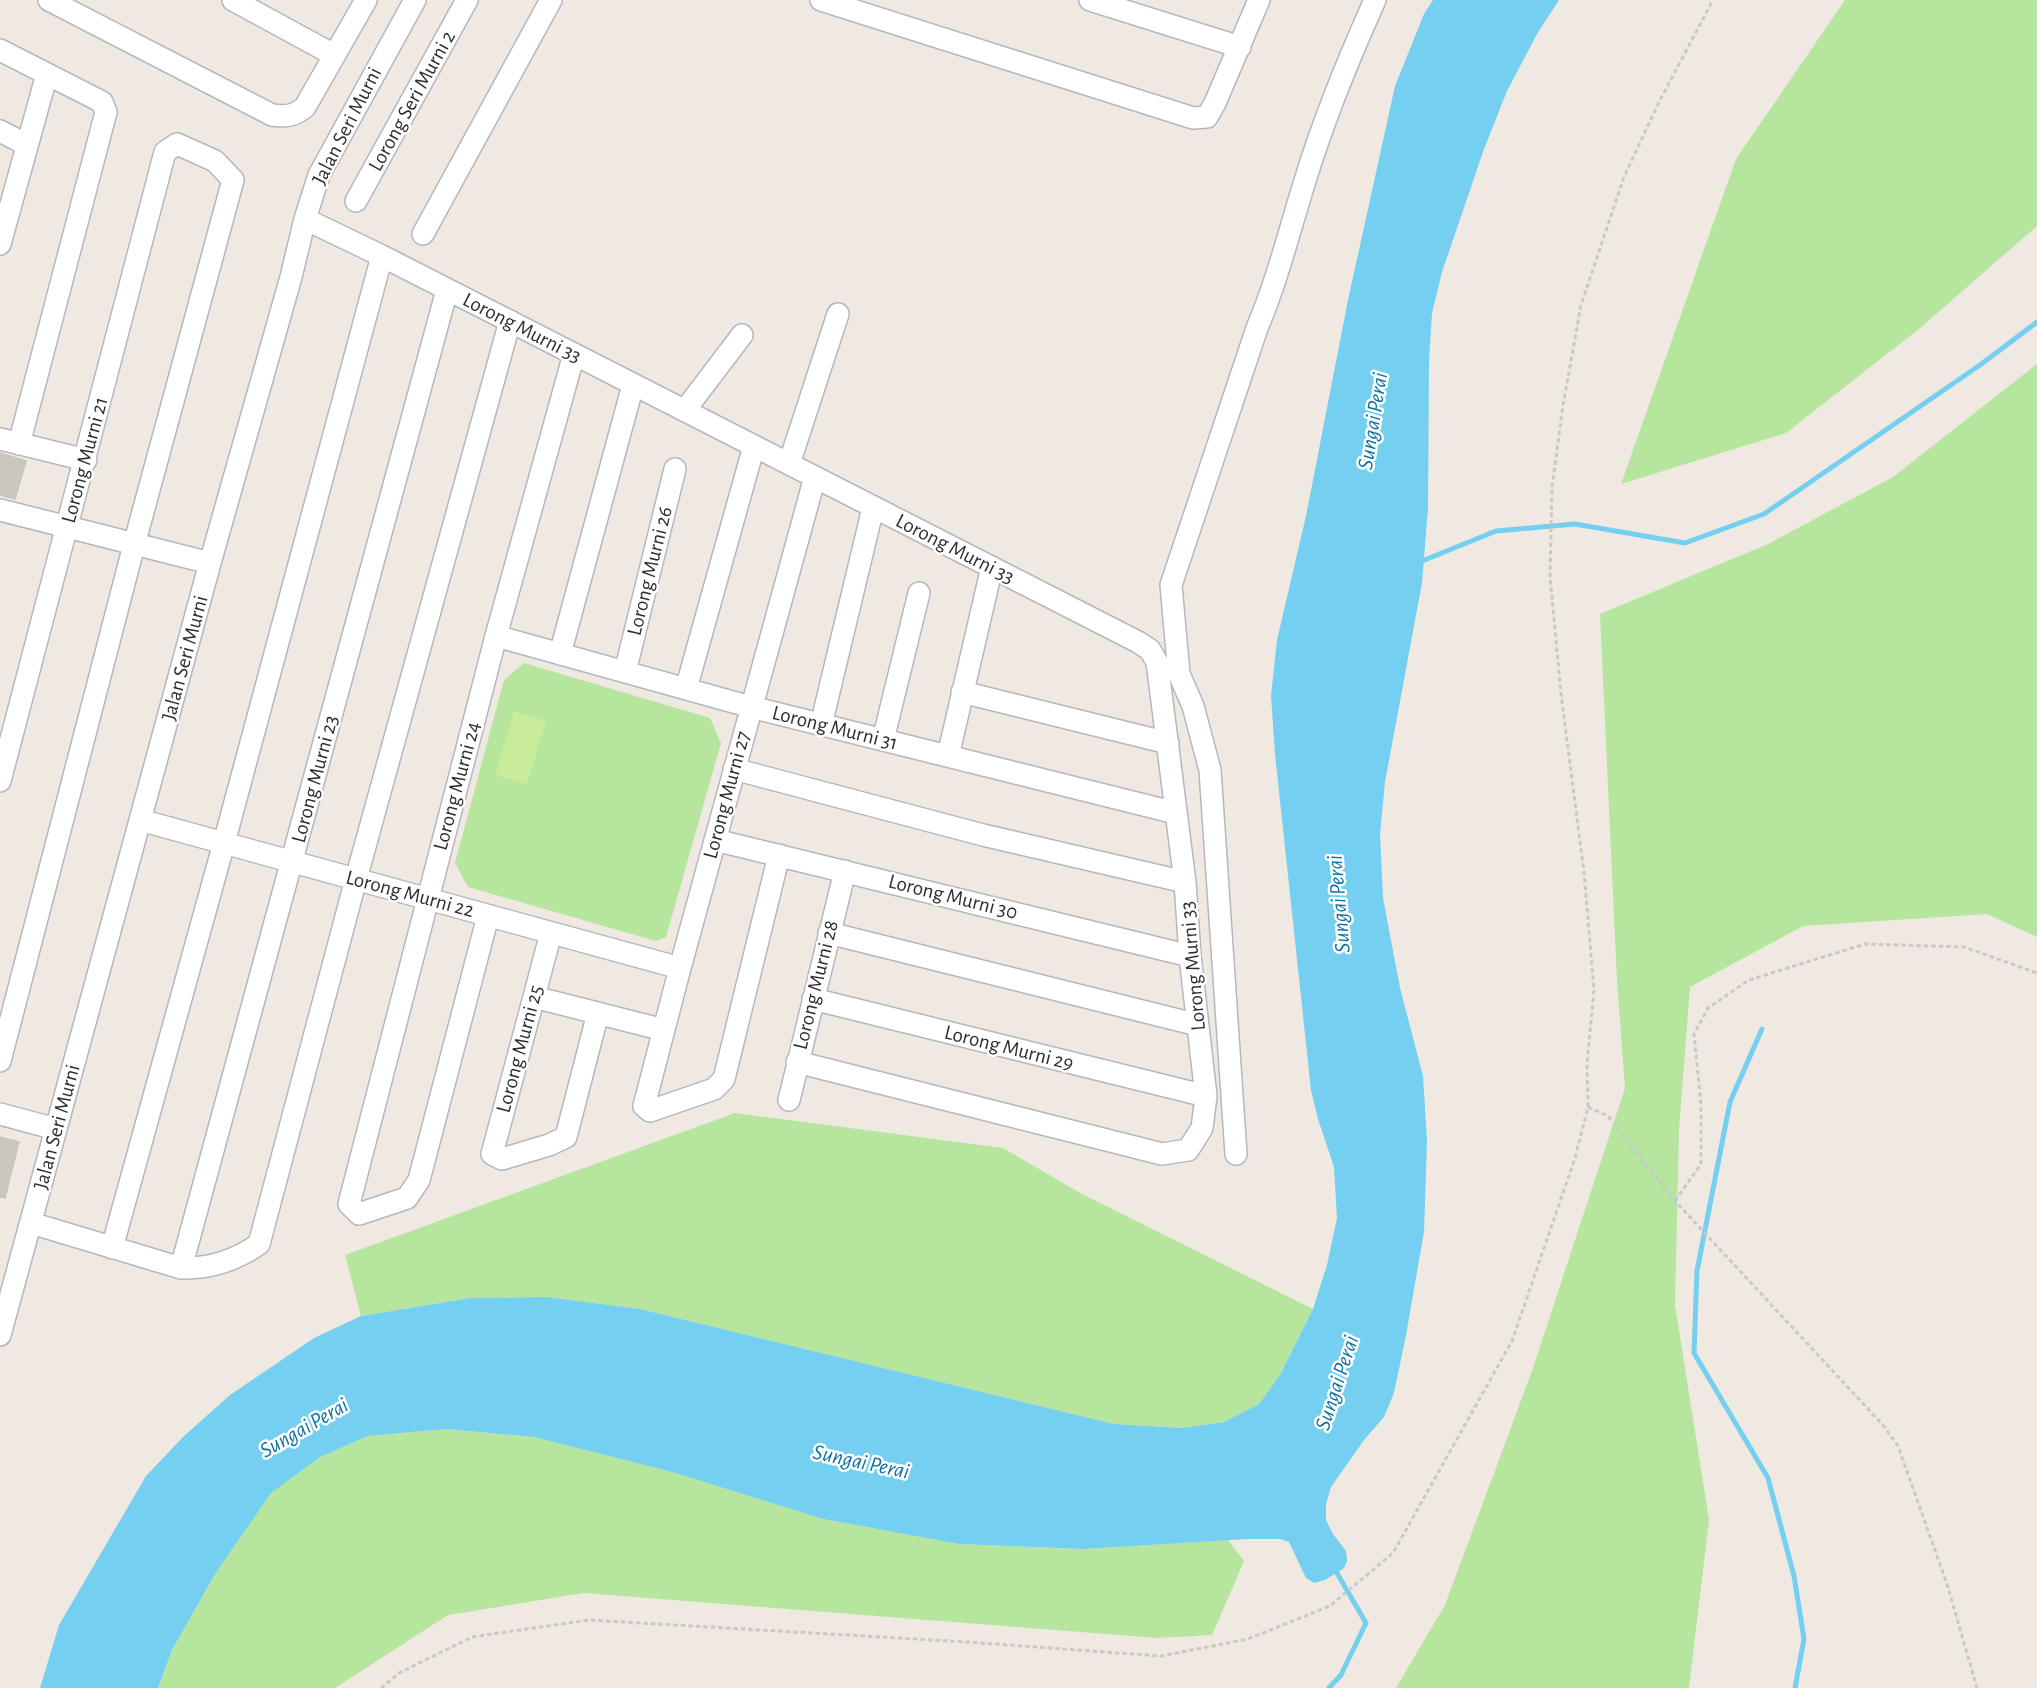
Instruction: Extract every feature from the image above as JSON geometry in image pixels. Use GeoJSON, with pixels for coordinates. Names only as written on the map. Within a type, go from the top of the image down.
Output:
{"type":"FeatureCollection","features":[{"type":"Feature","properties":{"kind":"street"},"geometry":{"type":"LineString","coordinates":[[49,0],[272,115],[284,117],[296,114],[305,107],[366,0]]}},
{"type":"Feature","properties":{"kind":"street"},"geometry":{"type":"LineString","coordinates":[[233,0],[334,55]]}},
{"type":"Feature","properties":{"kind":"street","name":"Jalan Seri Murni"},"geometry":{"type":"LineString","coordinates":[[0,1335],[210,563],[291,278],[305,219],[319,175],[415,0]]}},
{"type":"Feature","properties":{"kind":"street","name":"Lorong Seri Murni 2"},"geometry":{"type":"LineString","coordinates":[[356,201],[467,0]]}},
{"type":"Feature","properties":{"kind":"street"},"geometry":{"type":"LineString","coordinates":[[423,234],[551,0]]}},
{"type":"Feature","properties":{"kind":"street"},"geometry":{"type":"LineString","coordinates":[[821,0],[1193,118],[1206,117],[1215,103],[1258,0]]}},
{"type":"Feature","properties":{"kind":"street"},"geometry":{"type":"LineString","coordinates":[[1090,0],[1240,47]]}},
{"type":"Feature","properties":{"kind":"street"},"geometry":{"type":"LineString","coordinates":[[1236,1155],[1210,770],[1193,706],[1179,674],[1171,585],[1257,328],[1273,289],[1328,110],[1375,0]]}},
{"type":"Feature","properties":{"kind":"street"},"geometry":{"type":"LineString","coordinates":[[0,50],[102,102],[106,112],[9,441],[86,460]]}},
{"type":"Feature","properties":{"kind":"street"},"geometry":{"type":"LineString","coordinates":[[0,244],[4,214],[47,74]]}},
{"type":"Feature","properties":{"kind":"street"},"geometry":{"type":"LineString","coordinates":[[0,131],[27,145]]}},
{"type":"Feature","properties":{"kind":"street","name":"Lorong Murni 21"},"geometry":{"type":"LineString","coordinates":[[0,781],[165,152],[177,144],[215,161],[233,180],[135,545]]}},
{"type":"Feature","properties":{"kind":"street","name":"Lorong Murni 33"},"geometry":{"type":"LineString","coordinates":[[305,219],[382,256],[1138,642],[1150,651],[1157,662],[1185,882],[1190,956],[1206,1096],[1202,1128],[1188,1150],[1162,1154],[797,1062]]}},
{"type":"Feature","properties":{"kind":"street"},"geometry":{"type":"LineString","coordinates":[[112,1248],[382,256]]}},
{"type":"Feature","properties":{"kind":"street","name":"Lorong Murni 23"},"geometry":{"type":"LineString","coordinates":[[181,1268],[447,290]]}},
{"type":"Feature","properties":{"kind":"street"},"geometry":{"type":"LineString","coordinates":[[789,464],[838,314]]}},
{"type":"Feature","properties":{"kind":"street"},"geometry":{"type":"LineString","coordinates":[[31,1223],[181,1268],[196,1269],[240,1257],[259,1244],[356,879],[510,321]]}},
{"type":"Feature","properties":{"kind":"street"},"geometry":{"type":"LineString","coordinates":[[685,410],[742,335]]}},
{"type":"Feature","properties":{"kind":"street","name":"Lorong Murni 24"},"geometry":{"type":"LineString","coordinates":[[488,916],[419,1180],[406,1198],[359,1214],[349,1204],[496,636],[574,354]]}},
{"type":"Feature","properties":{"kind":"street"},"geometry":{"type":"LineString","coordinates":[[560,654],[633,385]]}},
{"type":"Feature","properties":{"kind":"street"},"geometry":{"type":"LineString","coordinates":[[686,689],[754,446]]}},
{"type":"Feature","properties":{"kind":"street","name":"Lorong Murni 26"},"geometry":{"type":"LineString","coordinates":[[626,672],[675,469]]}},
{"type":"Feature","properties":{"kind":"street","name":"Lorong Murni 27"},"geometry":{"type":"LineString","coordinates":[[779,855],[724,1079],[714,1089],[650,1111],[644,1106],[815,477]]}},
{"type":"Feature","properties":{"kind":"street"},"geometry":{"type":"LineString","coordinates":[[821,725],[873,508]]}},
{"type":"Feature","properties":{"kind":"street"},"geometry":{"type":"LineString","coordinates":[[0,510],[210,563]]}},
{"type":"Feature","properties":{"kind":"street"},"geometry":{"type":"LineString","coordinates":[[0,1061],[4,1025],[135,545]]}},
{"type":"Feature","properties":{"kind":"street"},"geometry":{"type":"LineString","coordinates":[[948,756],[992,567]]}},
{"type":"Feature","properties":{"kind":"street"},"geometry":{"type":"LineString","coordinates":[[883,740],[919,593]]}},
{"type":"Feature","properties":{"kind":"street","name":"Lorong Murni 31"},"geometry":{"type":"LineString","coordinates":[[496,636],[751,707],[1176,813]]}},
{"type":"Feature","properties":{"kind":"street"},"geometry":{"type":"LineString","coordinates":[[962,692],[1168,743]]}},
{"type":"Feature","properties":{"kind":"street"},"geometry":{"type":"LineString","coordinates":[[734,769],[983,835],[1185,882]]}},
{"type":"Feature","properties":{"kind":"street","name":"Lorong Murni 22"},"geometry":{"type":"LineString","coordinates":[[141,820],[680,968]]}},
{"type":"Feature","properties":{"kind":"street","name":"Lorong Murni 30"},"geometry":{"type":"LineString","coordinates":[[715,840],[1190,956]]}},
{"type":"Feature","properties":{"kind":"street","name":"Lorong Murni 28"},"geometry":{"type":"LineString","coordinates":[[789,1100],[845,871]]}},
{"type":"Feature","properties":{"kind":"street","name":"Lorong Murni 25"},"geometry":{"type":"LineString","coordinates":[[551,933],[492,1154],[502,1159],[549,1145],[566,1137],[598,1013]]}},
{"type":"Feature","properties":{"kind":"street"},"geometry":{"type":"LineString","coordinates":[[829,933],[1198,1025]]}},
{"type":"Feature","properties":{"kind":"street"},"geometry":{"type":"LineString","coordinates":[[534,997],[664,1030]]}},
{"type":"Feature","properties":{"kind":"street","name":"Lorong Murni 29"},"geometry":{"type":"LineString","coordinates":[[813,999],[1206,1096]]}},
{"type":"Feature","properties":{"kind":"street"},"geometry":{"type":"LineString","coordinates":[[0,1114],[56,1129]]}},
{"type":"Feature","properties":{"kind":"path"},"geometry":{"type":"LineString","coordinates":[[381,1688],[399,1672],[472,1637],[589,1620],[955,1641],[1161,1656],[1248,1639],[1330,1606],[1393,1553],[1512,1341],[1575,1158],[1588,1107],[1587,1064],[1594,990],[1584,872],[1561,694],[1550,576],[1552,487],[1561,417],[1581,305],[1624,177],[1659,102],[1713,0]]}},
{"type":"Feature","properties":{"kind":"path"},"geometry":{"type":"LineString","coordinates":[[1675,1201],[1701,1164],[1701,1105],[1694,1034],[1708,1008],[1749,980],[1865,944],[1964,947],[2037,972]]}},
{"type":"Feature","properties":{"kind":"path"},"geometry":{"type":"LineString","coordinates":[[1588,1107],[1608,1116],[1675,1201],[1883,1425],[1898,1446],[1948,1587],[1977,1688]]}},
{"type":"Feature","properties":{"kind":"green space"},"geometry":{"type":"Polygon","coordinates":[[[1845,0],[2037,0],[2037,226],[1920,328],[1786,433],[1621,484],[1736,159],[1845,0]]]}},
{"type":"Feature","properties":{"kind":"green space"},"geometry":{"type":"Polygon","coordinates":[[[2037,364],[2037,937],[1987,914],[1803,926],[1690,987],[1679,1130],[1675,1305],[1709,1520],[1689,1688],[1396,1688],[1445,1605],[1533,1368],[1625,1088],[1617,981],[1600,614],[1768,544],[1893,477],[2037,364]]]}},
{"type":"Feature","properties":{"kind":"green space"},"geometry":{"type":"Polygon","coordinates":[[[524,663],[710,718],[721,743],[666,937],[656,941],[468,887],[455,863],[504,680],[524,663]]]}},
{"type":"Feature","properties":{"kind":"green space"},"geometry":{"type":"Polygon","coordinates":[[[514,711],[546,721],[527,784],[495,775],[514,711]]]}},
{"type":"Feature","properties":{"kind":"green space"},"geometry":{"type":"Polygon","coordinates":[[[735,1113],[1003,1148],[1082,1194],[1313,1309],[1280,1375],[1259,1404],[1224,1422],[1182,1428],[1114,1424],[640,1309],[547,1297],[470,1298],[361,1316],[345,1255],[735,1113]]]}},
{"type":"Feature","properties":{"kind":"green space"},"geometry":{"type":"Polygon","coordinates":[[[446,1429],[534,1437],[672,1472],[823,1519],[959,1544],[1084,1549],[1228,1540],[1244,1561],[1212,1635],[1157,1638],[584,1593],[448,1615],[335,1688],[158,1688],[172,1650],[215,1574],[271,1492],[320,1457],[368,1436],[446,1429]]]}},
{"type":"Feature","properties":{"kind":"water","name":"Sungai Perai"},"geometry":{"type":"Polygon","coordinates":[[[1433,0],[1559,0],[1537,34],[1507,91],[1484,149],[1442,272],[1432,313],[1429,361],[1428,508],[1422,583],[1385,782],[1380,834],[1383,898],[1400,988],[1423,1076],[1427,1141],[1424,1232],[1394,1393],[1384,1417],[1364,1440],[1331,1487],[1326,1504],[1326,1520],[1346,1551],[1347,1561],[1344,1568],[1325,1580],[1314,1583],[1306,1578],[1289,1542],[1280,1539],[1084,1549],[959,1544],[823,1519],[672,1472],[534,1437],[446,1429],[368,1436],[320,1457],[271,1493],[215,1574],[172,1650],[158,1688],[40,1688],[59,1625],[146,1476],[184,1436],[230,1395],[314,1338],[361,1316],[470,1298],[547,1297],[640,1309],[1114,1424],[1182,1428],[1224,1422],[1259,1404],[1280,1375],[1313,1309],[1327,1265],[1337,1218],[1334,1167],[1311,1090],[1275,754],[1271,696],[1277,640],[1306,516],[1348,300],[1395,86],[1424,14],[1433,0]]]}},
{"type":"Feature","properties":{"kind":"building"},"geometry":{"type":"Polygon","coordinates":[[[0,453],[26,461],[15,499],[0,495],[0,453]]]}},
{"type":"Feature","properties":{"kind":"building"},"geometry":{"type":"Polygon","coordinates":[[[0,1137],[19,1142],[5,1198],[0,1197],[0,1137]]]}},
{"type":"Feature","properties":{"kind":"waterway"},"geometry":{"type":"LineString","coordinates":[[1417,563],[1496,531],[1575,524],[1685,543],[1764,514],[1980,365],[2037,322]]}},
{"type":"Feature","properties":{"kind":"waterway"},"geometry":{"type":"LineString","coordinates":[[1762,1029],[1730,1102],[1697,1271],[1694,1353],[1768,1478],[1794,1576],[1804,1639],[1795,1688]]}},
{"type":"Feature","properties":{"kind":"waterway"},"geometry":{"type":"LineString","coordinates":[[1329,1688],[1341,1675],[1366,1623],[1334,1568]]}}]}
